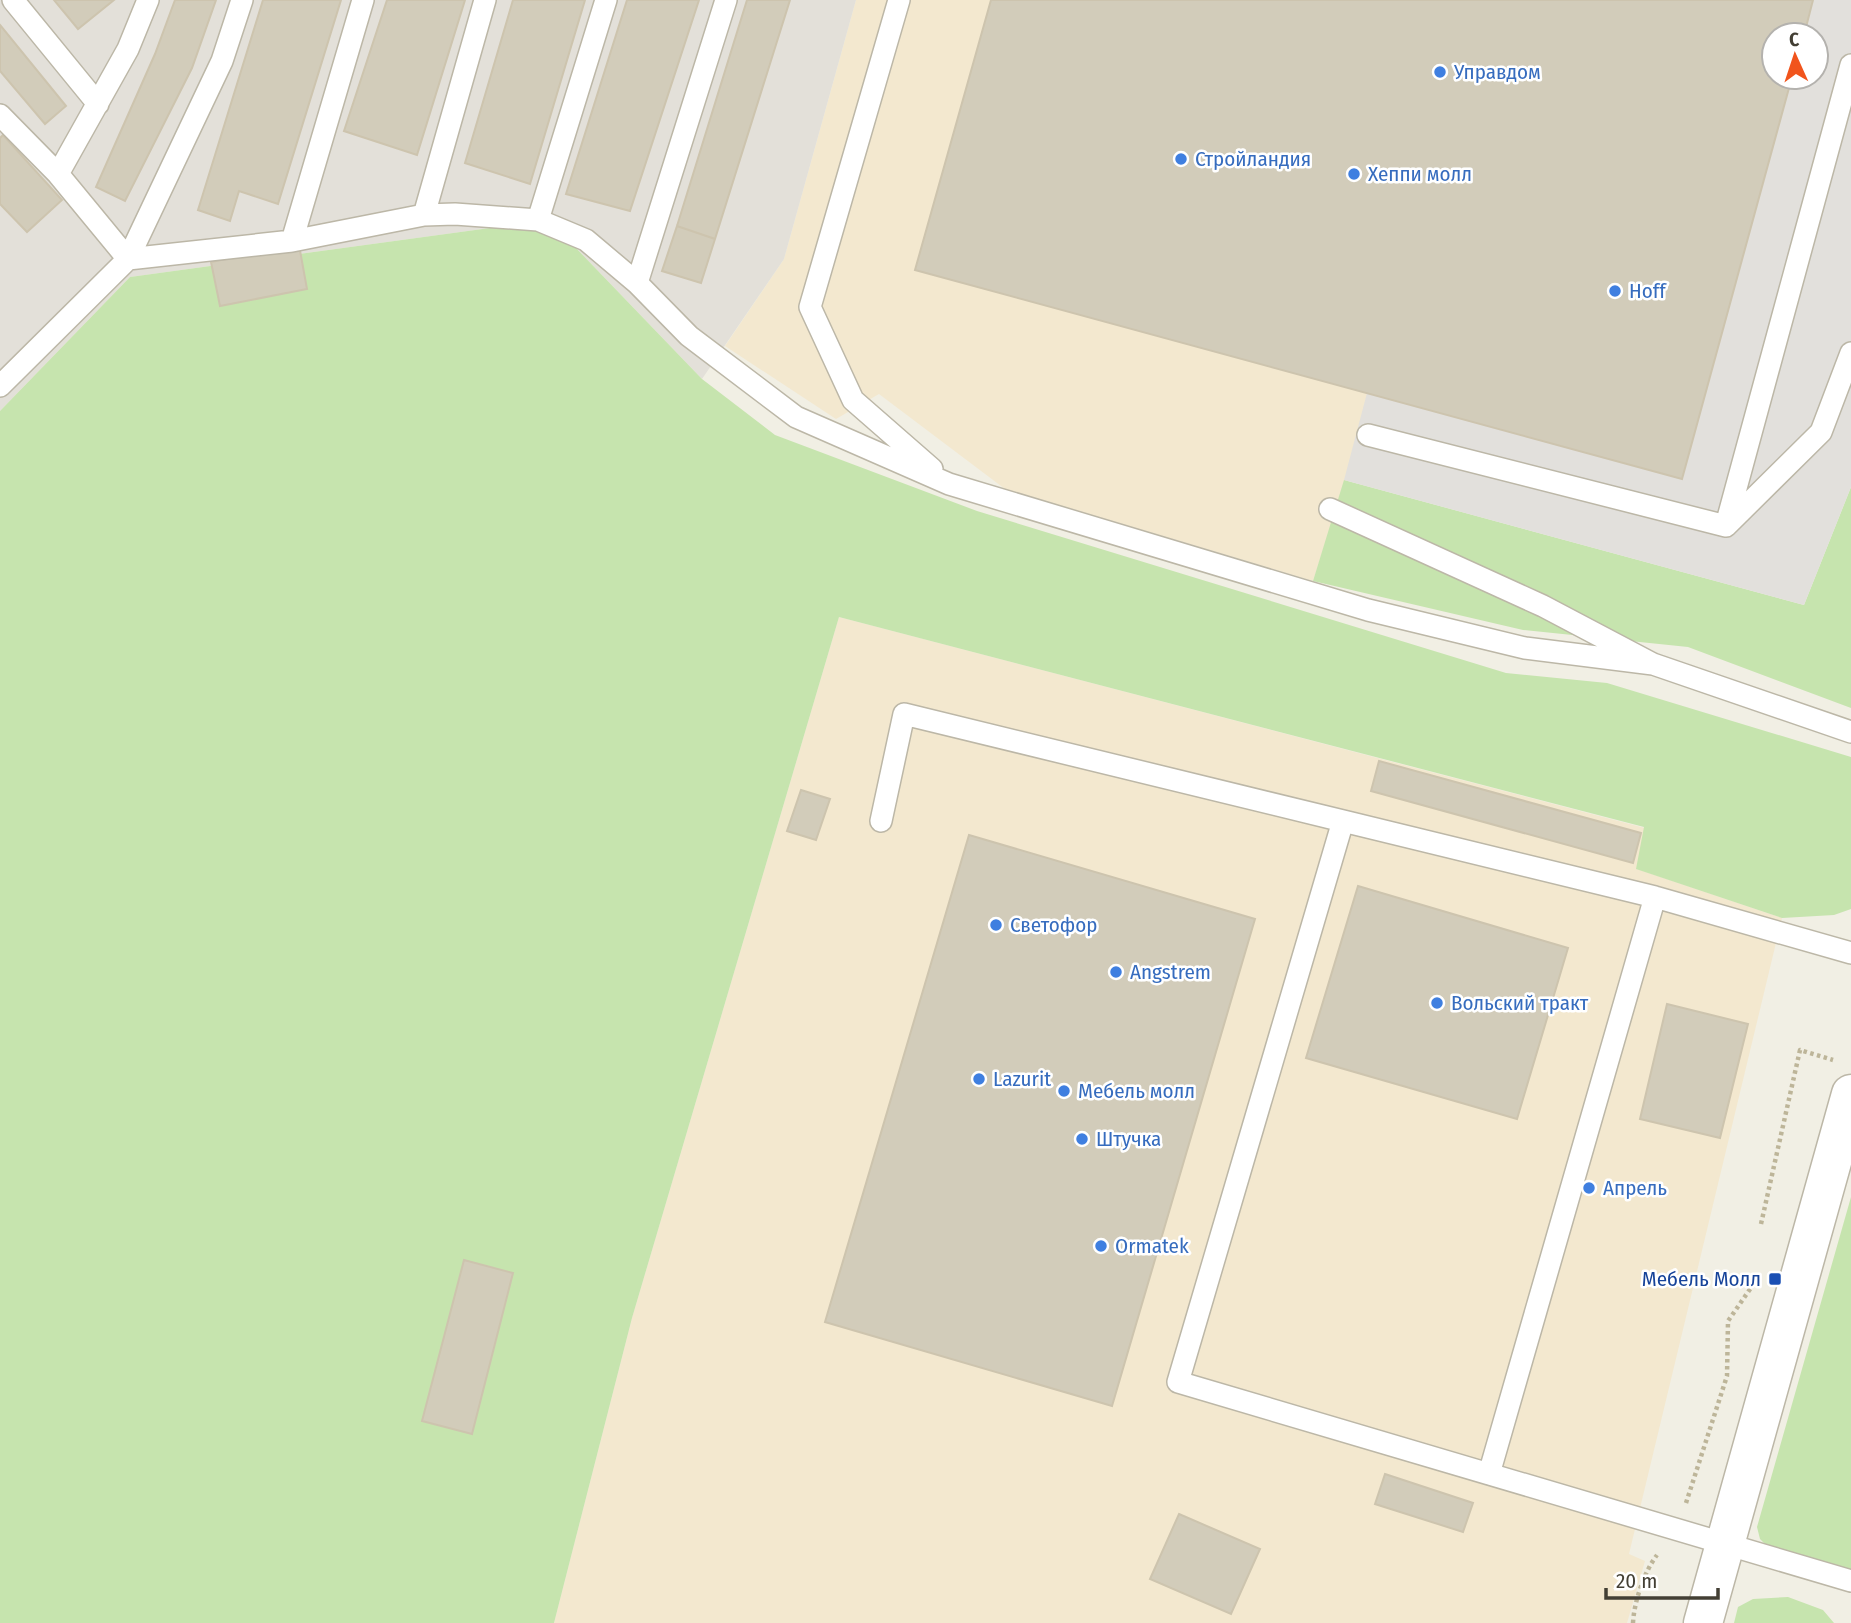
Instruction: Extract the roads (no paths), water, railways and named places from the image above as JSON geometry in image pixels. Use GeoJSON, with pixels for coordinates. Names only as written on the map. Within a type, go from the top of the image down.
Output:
{"type":"FeatureCollection","features":[{"type":"Feature","properties":{"kind":"street"},"geometry":{"type":"LineString","coordinates":[[1703,1623],[1726,1545],[1845,1077]]}},
{"type":"Feature","properties":{"kind":"lane"},"geometry":{"type":"LineString","coordinates":[[13,0],[98,104]]}},
{"type":"Feature","properties":{"kind":"lane"},"geometry":{"type":"LineString","coordinates":[[58,174],[128,49],[148,0]]}},
{"type":"Feature","properties":{"kind":"lane"},"geometry":{"type":"LineString","coordinates":[[0,387],[128,259],[222,61],[242,0]]}},
{"type":"Feature","properties":{"kind":"lane"},"geometry":{"type":"LineString","coordinates":[[292,241],[363,0]]}},
{"type":"Feature","properties":{"kind":"lane"},"geometry":{"type":"LineString","coordinates":[[424,215],[485,0]]}},
{"type":"Feature","properties":{"kind":"lane"},"geometry":{"type":"LineString","coordinates":[[538,220],[606,0]]}},
{"type":"Feature","properties":{"kind":"lane"},"geometry":{"type":"LineString","coordinates":[[637,283],[726,0]]}},
{"type":"Feature","properties":{"kind":"lane"},"geometry":{"type":"LineString","coordinates":[[899,0],[810,307],[853,400],[950,484]]}},
{"type":"Feature","properties":{"kind":"lane"},"geometry":{"type":"LineString","coordinates":[[1726,526],[1851,65]]}},
{"type":"Feature","properties":{"kind":"lane"},"geometry":{"type":"LineString","coordinates":[[0,115],[58,174],[128,259]]}},
{"type":"Feature","properties":{"kind":"lane"},"geometry":{"type":"LineString","coordinates":[[128,259],[292,241],[424,215],[455,214],[538,220],[586,240],[637,283],[689,336],[796,416],[950,484],[1368,610],[1525,648],[1653,664]]}},
{"type":"Feature","properties":{"kind":"lane"},"geometry":{"type":"LineString","coordinates":[[1726,526],[1821,432],[1851,353]]}},
{"type":"Feature","properties":{"kind":"lane"},"geometry":{"type":"LineString","coordinates":[[1368,435],[1726,526]]}},
{"type":"Feature","properties":{"kind":"lane"},"geometry":{"type":"LineString","coordinates":[[1330,509],[1543,606],[1653,664],[1851,732]]}},
{"type":"Feature","properties":{"kind":"lane"},"geometry":{"type":"LineString","coordinates":[[881,821],[904,714],[1655,897],[1851,953]]}},
{"type":"Feature","properties":{"kind":"lane"},"geometry":{"type":"LineString","coordinates":[[1343,821],[1178,1382],[1851,1581]]}},
{"type":"Feature","properties":{"kind":"lane"},"geometry":{"type":"LineString","coordinates":[[1489,1474],[1655,897]]}},
{"type":"Feature","properties":{"kind":"place","name":"Управдом"},"geometry":{"type":"Point","coordinates":[1440,72]}},
{"type":"Feature","properties":{"kind":"place","name":"Стройландия"},"geometry":{"type":"Point","coordinates":[1181,159]}},
{"type":"Feature","properties":{"kind":"place","name":"Хеппи молл"},"geometry":{"type":"Point","coordinates":[1354,174]}},
{"type":"Feature","properties":{"kind":"place","name":"Hoff"},"geometry":{"type":"Point","coordinates":[1615,291]}},
{"type":"Feature","properties":{"kind":"place","name":"Светофор"},"geometry":{"type":"Point","coordinates":[996,925]}},
{"type":"Feature","properties":{"kind":"place","name":"Angstrem"},"geometry":{"type":"Point","coordinates":[1116,972]}},
{"type":"Feature","properties":{"kind":"place","name":"Вольский тракт"},"geometry":{"type":"Point","coordinates":[1437,1003]}},
{"type":"Feature","properties":{"kind":"place","name":"Lazurit"},"geometry":{"type":"Point","coordinates":[979,1079]}},
{"type":"Feature","properties":{"kind":"place","name":"Мебель молл"},"geometry":{"type":"Point","coordinates":[1064,1091]}},
{"type":"Feature","properties":{"kind":"place","name":"Штучка"},"geometry":{"type":"Point","coordinates":[1082,1139]}},
{"type":"Feature","properties":{"kind":"place","name":"Апрель"},"geometry":{"type":"Point","coordinates":[1589,1188]}},
{"type":"Feature","properties":{"kind":"place","name":"Ormatek"},"geometry":{"type":"Point","coordinates":[1101,1246]}},
{"type":"Feature","properties":{"kind":"place","name":"Мебель Молл"},"geometry":{"type":"Point","coordinates":[1775,1279]}}]}
